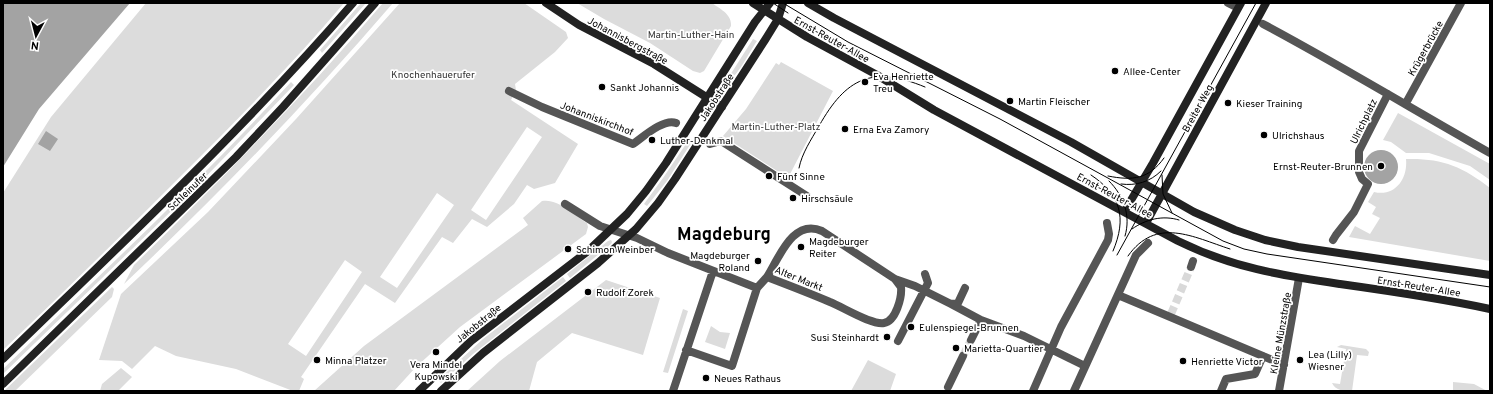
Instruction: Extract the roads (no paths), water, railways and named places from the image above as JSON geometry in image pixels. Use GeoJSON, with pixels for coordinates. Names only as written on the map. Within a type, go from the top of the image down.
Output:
{"type":"FeatureCollection","features":[{"type":"Feature","properties":{"kind":"main road","name":"Schleinufer"},"geometry":{"type":"LineString","coordinates":[[3,360],[231,135],[353,3]]}},
{"type":"Feature","properties":{"kind":"main road","name":"Schleinufer"},"geometry":{"type":"LineString","coordinates":[[3,384],[236,157],[283,107],[375,3]]}},
{"type":"Feature","properties":{"kind":"main road","name":"Johannisbergstraße"},"geometry":{"type":"LineString","coordinates":[[546,3],[579,25],[654,64],[722,107]]}},
{"type":"Feature","properties":{"kind":"main road","name":"Ernst-Reuter-Allee"},"geometry":{"type":"LineString","coordinates":[[753,3],[778,20],[877,75],[934,110],[1188,246],[1217,258],[1254,270],[1434,298],[1490,309]]}},
{"type":"Feature","properties":{"kind":"main road","name":"Jakobstraße"},"geometry":{"type":"LineString","coordinates":[[418,391],[471,341],[588,251],[627,214],[654,181],[764,10],[770,3]]}},
{"type":"Feature","properties":{"kind":"main road","name":"Jakobstraße"},"geometry":{"type":"LineString","coordinates":[[441,391],[483,353],[598,263],[629,236],[650,212],[675,179],[778,20],[782,3]]}},
{"type":"Feature","properties":{"kind":"main road","name":"Ernst-Reuter-Allee"},"geometry":{"type":"LineString","coordinates":[[808,3],[1071,142],[1162,194],[1219,224],[1234,230],[1273,242],[1315,250],[1490,274]]}},
{"type":"Feature","properties":{"kind":"main road","name":"Breiter Weg"},"geometry":{"type":"LineString","coordinates":[[1146,223],[1266,3]]}},
{"type":"Feature","properties":{"kind":"main road","name":"Breiter Weg"},"geometry":{"type":"LineString","coordinates":[[1124,212],[1142,182],[1234,4]]}},
{"type":"Feature","properties":{"kind":"street","name":"Krügerbrücke"},"geometry":{"type":"LineString","coordinates":[[1406,103],[1461,3]]}},
{"type":"Feature","properties":{"kind":"street","name":"Ulrichplatz"},"geometry":{"type":"LineString","coordinates":[[1262,24],[1406,103],[1413,109],[1490,153]]}},
{"type":"Feature","properties":{"kind":"street","name":"Johanniskirchhof"},"geometry":{"type":"LineString","coordinates":[[509,91],[542,107],[633,144],[660,126],[672,121],[676,122]]}},
{"type":"Feature","properties":{"kind":"street","name":"Ulrichplatz"},"geometry":{"type":"LineString","coordinates":[[1334,240],[1336,235],[1354,212],[1368,184],[1362,179],[1359,172],[1359,152],[1388,94]]}},
{"type":"Feature","properties":{"kind":"street"},"geometry":{"type":"LineString","coordinates":[[710,144],[721,141],[808,196]]}},
{"type":"Feature","properties":{"kind":"street"},"geometry":{"type":"LineString","coordinates":[[565,204],[600,226],[629,236],[757,288]]}},
{"type":"Feature","properties":{"kind":"street"},"geometry":{"type":"LineString","coordinates":[[1033,391],[1061,327],[1108,240],[1109,234],[1107,223]]}},
{"type":"Feature","properties":{"kind":"street","name":"Alter Markt"},"geometry":{"type":"LineString","coordinates":[[896,279],[902,287],[899,304],[891,320],[881,323],[872,322],[831,302],[767,277],[791,238],[801,230],[812,228],[822,231],[896,279],[924,291],[981,320],[1024,336],[1085,366]]}},
{"type":"Feature","properties":{"kind":"street"},"geometry":{"type":"LineString","coordinates":[[1074,391],[1136,255],[1148,243]]}},
{"type":"Feature","properties":{"kind":"street"},"geometry":{"type":"LineString","coordinates":[[673,391],[713,271]]}},
{"type":"Feature","properties":{"kind":"street"},"geometry":{"type":"LineString","coordinates":[[898,341],[928,283],[925,274]]}},
{"type":"Feature","properties":{"kind":"street"},"geometry":{"type":"LineString","coordinates":[[686,350],[732,366],[757,288],[767,277]]}},
{"type":"Feature","properties":{"kind":"street","name":"Kleine Münzstraße"},"geometry":{"type":"LineString","coordinates":[[1280,391],[1299,278]]}},
{"type":"Feature","properties":{"kind":"street"},"geometry":{"type":"LineString","coordinates":[[950,304],[958,303],[965,288]]}},
{"type":"Feature","properties":{"kind":"street"},"geometry":{"type":"LineString","coordinates":[[1118,295],[1170,315],[1284,365]]}},
{"type":"Feature","properties":{"kind":"street"},"geometry":{"type":"LineString","coordinates":[[971,340],[981,320]]}},
{"type":"Feature","properties":{"kind":"street"},"geometry":{"type":"LineString","coordinates":[[948,387],[963,356]]}},
{"type":"Feature","properties":{"kind":"street"},"geometry":{"type":"LineString","coordinates":[[1221,391],[1226,379],[1255,374],[1263,356]]}},
{"type":"Feature","properties":{"kind":"tunnel"},"geometry":{"type":"LineString","coordinates":[[1171,314],[1191,267]]}},
{"type":"Feature","properties":{"kind":"tunnel"},"geometry":{"type":"LineString","coordinates":[[963,356],[971,340]]}},
{"type":"Feature","properties":{"kind":"tram line"},"geometry":{"type":"LineString","coordinates":[[773,3],[788,13]]}},
{"type":"Feature","properties":{"kind":"tram line"},"geometry":{"type":"LineString","coordinates":[[783,3],[848,42],[1000,119],[1223,241],[1244,249],[1267,254],[1490,287]]}},
{"type":"Feature","properties":{"kind":"tram line"},"geometry":{"type":"LineString","coordinates":[[1117,255],[1256,3]]}},
{"type":"Feature","properties":{"kind":"tram line"},"geometry":{"type":"LineString","coordinates":[[799,168],[807,147],[829,110],[850,87],[862,80],[875,77],[890,77],[906,80],[925,87]]}},
{"type":"Feature","properties":{"kind":"tram line"},"geometry":{"type":"LineString","coordinates":[[1108,176],[1117,178],[1140,177],[1152,170],[1164,158]]}},
{"type":"Feature","properties":{"kind":"tram line"},"geometry":{"type":"LineString","coordinates":[[1121,184],[1137,184],[1152,178],[1161,171]]}},
{"type":"Feature","properties":{"kind":"tram line"},"geometry":{"type":"LineString","coordinates":[[1091,175],[1109,191],[1115,199],[1118,208],[1120,228],[1113,251]]}},
{"type":"Feature","properties":{"kind":"tram line"},"geometry":{"type":"LineString","coordinates":[[1162,175],[1163,194],[1172,213]]}},
{"type":"Feature","properties":{"kind":"tram line"},"geometry":{"type":"LineString","coordinates":[[1109,181],[1119,193],[1125,207],[1127,214],[1127,229],[1125,236]]}},
{"type":"Feature","properties":{"kind":"tram line"},"geometry":{"type":"LineString","coordinates":[[1132,229],[1149,220],[1161,218],[1179,220]]}},
{"type":"Feature","properties":{"kind":"tram line"},"geometry":{"type":"LineString","coordinates":[[1128,256],[1139,244],[1151,236],[1163,233],[1189,235],[1230,249]]}},
{"type":"Feature","properties":{"kind":"place","name":"Allee-Center"},"geometry":{"type":"Point","coordinates":[1115,71]}},
{"type":"Feature","properties":{"kind":"place","name":"Eva Henriette Treu"},"geometry":{"type":"Point","coordinates":[865,82]}},
{"type":"Feature","properties":{"kind":"place","name":"Sankt Johannis"},"geometry":{"type":"Point","coordinates":[602,87]}},
{"type":"Feature","properties":{"kind":"place","name":"Martin Fleischer"},"geometry":{"type":"Point","coordinates":[1010,101]}},
{"type":"Feature","properties":{"kind":"place","name":"Kieser Training"},"geometry":{"type":"Point","coordinates":[1228,103]}},
{"type":"Feature","properties":{"kind":"place","name":"Erna Eva Zamory"},"geometry":{"type":"Point","coordinates":[845,129]}},
{"type":"Feature","properties":{"kind":"place","name":"Ulrichshaus"},"geometry":{"type":"Point","coordinates":[1264,135]}},
{"type":"Feature","properties":{"kind":"place","name":"Luther-Denkmal"},"geometry":{"type":"Point","coordinates":[652,140]}},
{"type":"Feature","properties":{"kind":"place","name":"Ernst-Reuter-Brunnen"},"geometry":{"type":"Point","coordinates":[1381,166]}},
{"type":"Feature","properties":{"kind":"place","name":"Fünf Sinne"},"geometry":{"type":"Point","coordinates":[769,176]}},
{"type":"Feature","properties":{"kind":"place","name":"Hirschsäule"},"geometry":{"type":"Point","coordinates":[793,198]}},
{"type":"Feature","properties":{"kind":"place","name":"Magdeburger Reiter"},"geometry":{"type":"Point","coordinates":[801,247]}},
{"type":"Feature","properties":{"kind":"place","name":"Schimon Weinber"},"geometry":{"type":"Point","coordinates":[568,249]}},
{"type":"Feature","properties":{"kind":"place","name":"Magdeburger Roland"},"geometry":{"type":"Point","coordinates":[758,261]}},
{"type":"Feature","properties":{"kind":"place","name":"Rudolf Zorek"},"geometry":{"type":"Point","coordinates":[588,292]}},
{"type":"Feature","properties":{"kind":"place","name":"Eulenspiegel-Brunnen"},"geometry":{"type":"Point","coordinates":[911,327]}},
{"type":"Feature","properties":{"kind":"place","name":"Susi Steinhardt"},"geometry":{"type":"Point","coordinates":[887,337]}},
{"type":"Feature","properties":{"kind":"place","name":"Marietta-Quartier"},"geometry":{"type":"Point","coordinates":[956,348]}},
{"type":"Feature","properties":{"kind":"place","name":"Vera Mindel Kupowski"},"geometry":{"type":"Point","coordinates":[436,352]}},
{"type":"Feature","properties":{"kind":"place","name":"Minna Platzer"},"geometry":{"type":"Point","coordinates":[317,360]}},
{"type":"Feature","properties":{"kind":"place","name":"Lea (Lilly) Wiesner"},"geometry":{"type":"Point","coordinates":[1300,360]}},
{"type":"Feature","properties":{"kind":"place","name":"Henriette Victor"},"geometry":{"type":"Point","coordinates":[1183,361]}},
{"type":"Feature","properties":{"kind":"place","name":"Neues Rathaus"},"geometry":{"type":"Point","coordinates":[706,378]}},
{"type":"Feature","properties":{"kind":"district","name":"Magdeburg"},"geometry":{"type":"Point","coordinates":[724,234]}},
{"type":"Feature","properties":{"kind":"park label","name":"Martin-Luther-Hain"},"geometry":{"type":"Point","coordinates":[691,34]}},
{"type":"Feature","properties":{"kind":"park label","name":"Knochenhauerufer"},"geometry":{"type":"Point","coordinates":[433,74]}},
{"type":"Feature","properties":{"kind":"park label","name":"Martin-Luther-Platz"},"geometry":{"type":"Point","coordinates":[776,126]}}]}
